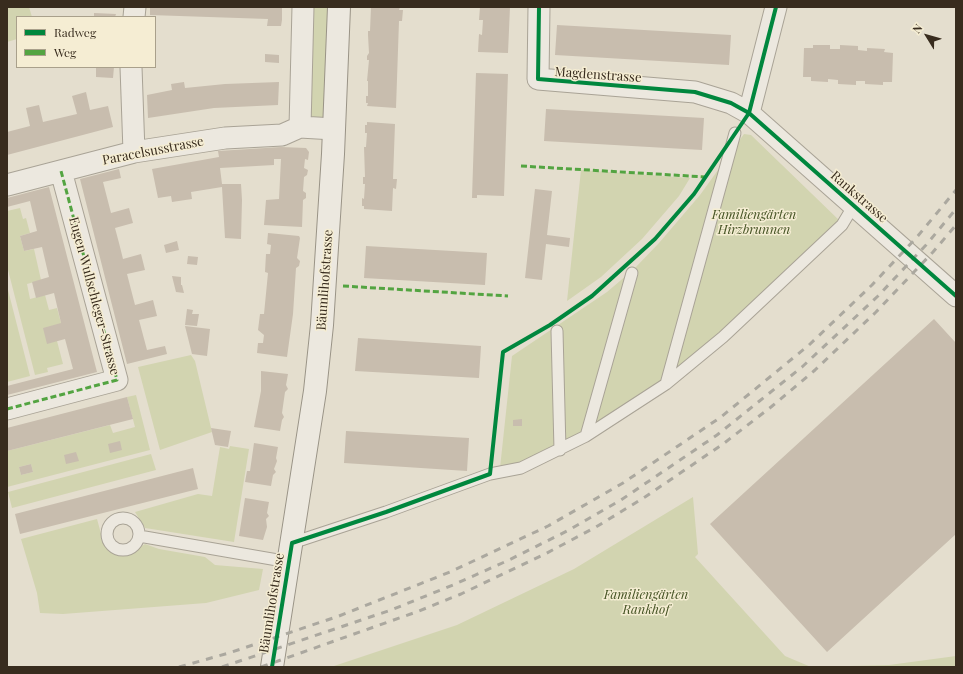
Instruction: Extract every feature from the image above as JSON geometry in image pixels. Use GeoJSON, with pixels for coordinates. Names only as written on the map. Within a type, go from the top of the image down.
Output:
{"type":"FeatureCollection","features":[{"type":"Feature","properties":{"kind":"main road","name":"Bäumlihofstrasse"},"geometry":{"type":"LineString","coordinates":[[272,667],[315,391],[322,326],[334,129],[339,7]]}},
{"type":"Feature","properties":{"kind":"street"},"geometry":{"type":"LineString","coordinates":[[303,7],[300,127],[334,129]]}},
{"type":"Feature","properties":{"kind":"street","name":"Magdenstrasse"},"geometry":{"type":"LineString","coordinates":[[539,7],[538,79],[695,92],[731,104],[749,113]]}},
{"type":"Feature","properties":{"kind":"street"},"geometry":{"type":"LineString","coordinates":[[749,113],[776,7]]}},
{"type":"Feature","properties":{"kind":"street"},"geometry":{"type":"LineString","coordinates":[[131,68],[134,152]]}},
{"type":"Feature","properties":{"kind":"street","name":"Rankstrasse"},"geometry":{"type":"LineString","coordinates":[[749,113],[956,296]]}},
{"type":"Feature","properties":{"kind":"street","name":"Paracelsusstrasse"},"geometry":{"type":"LineString","coordinates":[[7,185],[134,152],[225,138],[282,135],[300,127]]}},
{"type":"Feature","properties":{"kind":"street","name":"Eugen Wullschleger-Strasse"},"geometry":{"type":"LineString","coordinates":[[7,409],[117,380],[61,171]]}},
{"type":"Feature","properties":{"kind":"lane"},"geometry":{"type":"LineString","coordinates":[[666,384],[735,133]]}},
{"type":"Feature","properties":{"kind":"lane"},"geometry":{"type":"LineString","coordinates":[[139,536],[290,553],[386,512],[490,474],[522,468],[586,436],[666,384],[723,337],[801,265],[842,225],[854,205]]}},
{"type":"Feature","properties":{"kind":"lane"},"geometry":{"type":"LineString","coordinates":[[586,436],[632,273]]}},
{"type":"Feature","properties":{"kind":"lane"},"geometry":{"type":"LineString","coordinates":[[557,331],[560,450]]}},
{"type":"Feature","properties":{"kind":"green space"},"geometry":{"type":"Polygon","coordinates":[[[7,7],[29,7],[32,16],[16,16],[16,39],[7,42],[7,7]]]}},
{"type":"Feature","properties":{"kind":"green space"},"geometry":{"type":"Polygon","coordinates":[[[303,7],[339,7],[334,129],[300,127],[303,7]]]}},
{"type":"Feature","properties":{"kind":"green space","name":"Familiengärten Hirzbrunnen"},"geometry":{"type":"Polygon","coordinates":[[[744,134],[751,135],[841,222],[723,334],[662,383],[556,449],[536,459],[500,468],[512,356],[607,292],[634,269],[659,243],[700,195],[744,134]]]}},
{"type":"Feature","properties":{"kind":"green space"},"geometry":{"type":"Polygon","coordinates":[[[581,170],[690,178],[679,196],[642,239],[601,277],[567,301],[581,170]]]}},
{"type":"Feature","properties":{"kind":"green space"},"geometry":{"type":"Polygon","coordinates":[[[20,208],[23,219],[26,218],[30,233],[20,236],[24,251],[34,249],[41,280],[27,284],[30,299],[45,295],[49,310],[57,308],[61,323],[57,341],[63,364],[47,368],[48,372],[35,375],[7,266],[7,211],[20,208]]]}},
{"type":"Feature","properties":{"kind":"green space"},"geometry":{"type":"Polygon","coordinates":[[[7,286],[30,376],[7,382],[7,286]]]}},
{"type":"Feature","properties":{"kind":"green space"},"geometry":{"type":"Polygon","coordinates":[[[191,355],[195,361],[212,432],[160,450],[138,367],[191,355]]]}},
{"type":"Feature","properties":{"kind":"green space"},"geometry":{"type":"Polygon","coordinates":[[[136,395],[150,450],[7,487],[7,451],[110,425],[113,433],[135,427],[127,397],[136,395]],[[31,464],[19,467],[21,475],[33,472],[31,464]]]}},
{"type":"Feature","properties":{"kind":"green space"},"geometry":{"type":"Polygon","coordinates":[[[230,446],[249,449],[234,542],[145,528],[135,512],[198,494],[212,496],[220,447],[229,449],[230,446]]]}},
{"type":"Feature","properties":{"kind":"green space"},"geometry":{"type":"Polygon","coordinates":[[[151,454],[156,470],[12,508],[8,492],[151,454]]]}},
{"type":"Feature","properties":{"kind":"green space","name":"Familiengärten Rankhof"},"geometry":{"type":"Polygon","coordinates":[[[693,497],[698,554],[695,557],[785,656],[811,667],[331,667],[457,625],[574,569],[693,497]]]}},
{"type":"Feature","properties":{"kind":"green space"},"geometry":{"type":"Polygon","coordinates":[[[97,519],[103,541],[110,551],[118,555],[126,556],[145,544],[159,549],[205,557],[215,565],[263,569],[259,590],[206,603],[63,614],[40,613],[37,593],[21,539],[97,519]]]}},
{"type":"Feature","properties":{"kind":"green space"},"geometry":{"type":"Polygon","coordinates":[[[956,656],[956,667],[811,667],[889,665],[956,656]]]}},
{"type":"Feature","properties":{"kind":"building"},"geometry":{"type":"Polygon","coordinates":[[[150,7],[282,7],[282,20],[281,26],[267,26],[268,19],[150,15],[150,7]]]}},
{"type":"Feature","properties":{"kind":"building"},"geometry":{"type":"Polygon","coordinates":[[[371,7],[400,7],[399,10],[403,10],[402,21],[399,21],[396,108],[367,106],[368,103],[366,103],[366,96],[368,96],[367,81],[369,60],[367,60],[369,53],[368,31],[370,31],[371,7]]]}},
{"type":"Feature","properties":{"kind":"building"},"geometry":{"type":"Polygon","coordinates":[[[480,7],[510,7],[508,53],[478,52],[479,34],[482,35],[483,20],[479,20],[480,7]]]}},
{"type":"Feature","properties":{"kind":"building"},"geometry":{"type":"Polygon","coordinates":[[[94,13],[116,14],[115,16],[94,16],[94,13]]]}},
{"type":"Feature","properties":{"kind":"building"},"geometry":{"type":"Polygon","coordinates":[[[557,25],[731,35],[729,65],[555,55],[557,25]]]}},
{"type":"Feature","properties":{"kind":"building"},"geometry":{"type":"Polygon","coordinates":[[[813,45],[830,45],[830,49],[840,49],[840,45],[858,46],[858,50],[867,51],[867,48],[885,49],[884,52],[893,53],[892,82],[883,82],[883,85],[865,84],[865,81],[856,81],[856,85],[838,84],[838,80],[828,79],[828,82],[811,81],[811,77],[803,77],[804,48],[813,48],[813,45]]]}},
{"type":"Feature","properties":{"kind":"building"},"geometry":{"type":"Polygon","coordinates":[[[265,54],[279,55],[279,63],[265,62],[265,54]]]}},
{"type":"Feature","properties":{"kind":"building"},"geometry":{"type":"Polygon","coordinates":[[[96,68],[114,68],[113,78],[96,77],[96,68]]]}},
{"type":"Feature","properties":{"kind":"building"},"geometry":{"type":"Polygon","coordinates":[[[476,73],[508,74],[504,196],[477,195],[477,198],[472,198],[476,73]]]}},
{"type":"Feature","properties":{"kind":"building"},"geometry":{"type":"Polygon","coordinates":[[[184,82],[185,88],[225,84],[279,82],[278,105],[214,108],[148,118],[147,95],[172,90],[171,84],[184,82]]]}},
{"type":"Feature","properties":{"kind":"building"},"geometry":{"type":"Polygon","coordinates":[[[86,92],[90,110],[108,106],[113,127],[7,155],[7,132],[30,126],[26,108],[39,105],[43,122],[77,114],[72,96],[86,92]]]}},
{"type":"Feature","properties":{"kind":"building"},"geometry":{"type":"Polygon","coordinates":[[[546,109],[704,118],[702,150],[544,141],[546,109]]]}},
{"type":"Feature","properties":{"kind":"building"},"geometry":{"type":"Polygon","coordinates":[[[367,122],[395,124],[393,179],[397,179],[396,189],[393,188],[392,211],[364,209],[364,206],[362,206],[365,184],[363,184],[363,177],[365,177],[364,147],[366,147],[367,133],[365,133],[365,125],[367,125],[367,122]]]}},
{"type":"Feature","properties":{"kind":"building"},"geometry":{"type":"Polygon","coordinates":[[[281,147],[306,148],[309,152],[308,160],[305,159],[304,168],[308,170],[307,175],[304,177],[303,191],[306,193],[306,198],[303,200],[302,227],[264,225],[266,200],[279,199],[281,159],[274,159],[274,165],[220,168],[222,184],[241,184],[241,239],[225,238],[222,187],[191,192],[192,199],[172,202],[171,196],[158,198],[152,169],[219,157],[218,151],[281,147]]]}},
{"type":"Feature","properties":{"kind":"building"},"geometry":{"type":"Polygon","coordinates":[[[119,169],[121,178],[103,182],[111,213],[129,208],[133,223],[115,228],[123,259],[141,254],[145,270],[127,274],[135,305],[153,300],[157,316],[139,320],[147,350],[165,346],[167,354],[127,364],[80,179],[119,169]]]}},
{"type":"Feature","properties":{"kind":"building"},"geometry":{"type":"Polygon","coordinates":[[[49,187],[97,372],[7,395],[7,386],[73,369],[65,339],[47,344],[43,328],[61,323],[54,293],[36,298],[32,282],[49,277],[42,247],[24,251],[20,236],[37,231],[30,201],[7,207],[7,198],[49,187]]]}},
{"type":"Feature","properties":{"kind":"building"},"geometry":{"type":"Polygon","coordinates":[[[535,189],[552,191],[547,235],[570,238],[569,247],[546,244],[542,280],[525,278],[535,189]]]}},
{"type":"Feature","properties":{"kind":"building"},"geometry":{"type":"Polygon","coordinates":[[[268,233],[299,236],[300,238],[297,258],[300,261],[299,266],[296,268],[293,314],[287,357],[257,353],[258,343],[263,343],[264,335],[258,330],[260,314],[264,314],[268,273],[265,272],[266,254],[270,254],[271,245],[267,244],[268,233]]]}},
{"type":"Feature","properties":{"kind":"building"},"geometry":{"type":"Polygon","coordinates":[[[177,241],[179,250],[166,253],[164,245],[177,241]]]}},
{"type":"Feature","properties":{"kind":"building"},"geometry":{"type":"Polygon","coordinates":[[[366,246],[487,253],[485,285],[364,278],[366,246]]]}},
{"type":"Feature","properties":{"kind":"building"},"geometry":{"type":"Polygon","coordinates":[[[188,256],[198,257],[197,265],[187,264],[188,256]]]}},
{"type":"Feature","properties":{"kind":"building"},"geometry":{"type":"Polygon","coordinates":[[[172,276],[181,277],[181,285],[184,293],[176,292],[172,276]]]}},
{"type":"Feature","properties":{"kind":"building"},"geometry":{"type":"Polygon","coordinates":[[[187,309],[193,310],[192,314],[199,314],[197,326],[185,325],[187,309]]]}},
{"type":"Feature","properties":{"kind":"building"},"geometry":{"type":"Polygon","coordinates":[[[934,319],[956,343],[956,534],[827,652],[710,524],[934,319]]]}},
{"type":"Feature","properties":{"kind":"building"},"geometry":{"type":"Polygon","coordinates":[[[185,326],[210,329],[207,356],[192,354],[185,326]]]}},
{"type":"Feature","properties":{"kind":"building"},"geometry":{"type":"Polygon","coordinates":[[[358,338],[481,346],[479,378],[355,371],[358,338]]]}},
{"type":"Feature","properties":{"kind":"building"},"geometry":{"type":"Polygon","coordinates":[[[261,371],[288,374],[286,385],[288,389],[285,392],[282,413],[284,417],[280,431],[254,427],[261,391],[261,371]]]}},
{"type":"Feature","properties":{"kind":"building"},"geometry":{"type":"Polygon","coordinates":[[[127,397],[133,419],[7,451],[7,428],[127,397]]]}},
{"type":"Feature","properties":{"kind":"building"},"geometry":{"type":"Polygon","coordinates":[[[522,419],[522,426],[513,426],[513,420],[522,419]]]}},
{"type":"Feature","properties":{"kind":"building"},"geometry":{"type":"Polygon","coordinates":[[[211,428],[231,431],[228,447],[215,445],[211,428]]]}},
{"type":"Feature","properties":{"kind":"building"},"geometry":{"type":"Polygon","coordinates":[[[346,431],[469,438],[467,471],[344,463],[346,431]]]}},
{"type":"Feature","properties":{"kind":"building"},"geometry":{"type":"Polygon","coordinates":[[[120,441],[122,450],[110,453],[108,444],[120,441]]]}},
{"type":"Feature","properties":{"kind":"building"},"geometry":{"type":"Polygon","coordinates":[[[254,443],[278,447],[276,458],[277,461],[274,469],[276,472],[273,475],[271,486],[245,482],[247,471],[250,471],[254,443]]]}},
{"type":"Feature","properties":{"kind":"building"},"geometry":{"type":"Polygon","coordinates":[[[76,452],[79,461],[66,464],[64,455],[76,452]]]}},
{"type":"Feature","properties":{"kind":"building"},"geometry":{"type":"Polygon","coordinates":[[[31,464],[33,472],[21,475],[19,467],[31,464]]]}},
{"type":"Feature","properties":{"kind":"building"},"geometry":{"type":"Polygon","coordinates":[[[193,468],[198,489],[20,534],[15,514],[193,468]]]}},
{"type":"Feature","properties":{"kind":"building"},"geometry":{"type":"Polygon","coordinates":[[[245,498],[269,502],[267,513],[269,516],[266,519],[267,527],[263,540],[239,536],[245,498]]]}},
{"type":"Feature","properties":{"kind":"railway"},"geometry":{"type":"LineString","coordinates":[[179,667],[229,653],[339,616],[450,572],[548,526],[623,483],[721,417],[809,345],[872,285],[917,237],[956,190]]}},
{"type":"Feature","properties":{"kind":"railway"},"geometry":{"type":"LineString","coordinates":[[222,667],[391,610],[453,585],[509,560],[567,531],[621,500],[717,435],[802,367],[878,296],[926,245],[956,209]]}},
{"type":"Feature","properties":{"kind":"railway"},"geometry":{"type":"LineString","coordinates":[[261,667],[419,611],[461,594],[545,554],[596,527],[645,497],[723,444],[771,407],[815,370],[876,312],[933,252],[956,225]]}},
{"type":"Feature","properties":{"kind":"marked path"},"geometry":{"type":"LineString","coordinates":[[521,166],[706,177]]}},
{"type":"Feature","properties":{"kind":"marked path"},"geometry":{"type":"LineString","coordinates":[[7,409],[117,380],[61,171]]}},
{"type":"Feature","properties":{"kind":"marked path"},"geometry":{"type":"LineString","coordinates":[[343,286],[508,296]]}},
{"type":"Feature","properties":{"kind":"cycle path"},"geometry":{"type":"LineString","coordinates":[[539,7],[538,79],[695,92],[731,103],[749,113],[956,296]]}},
{"type":"Feature","properties":{"kind":"cycle path"},"geometry":{"type":"LineString","coordinates":[[272,667],[292,543],[386,512],[490,474],[503,352],[550,325],[592,296],[655,239],[694,194],[749,113],[776,7]]}}]}
